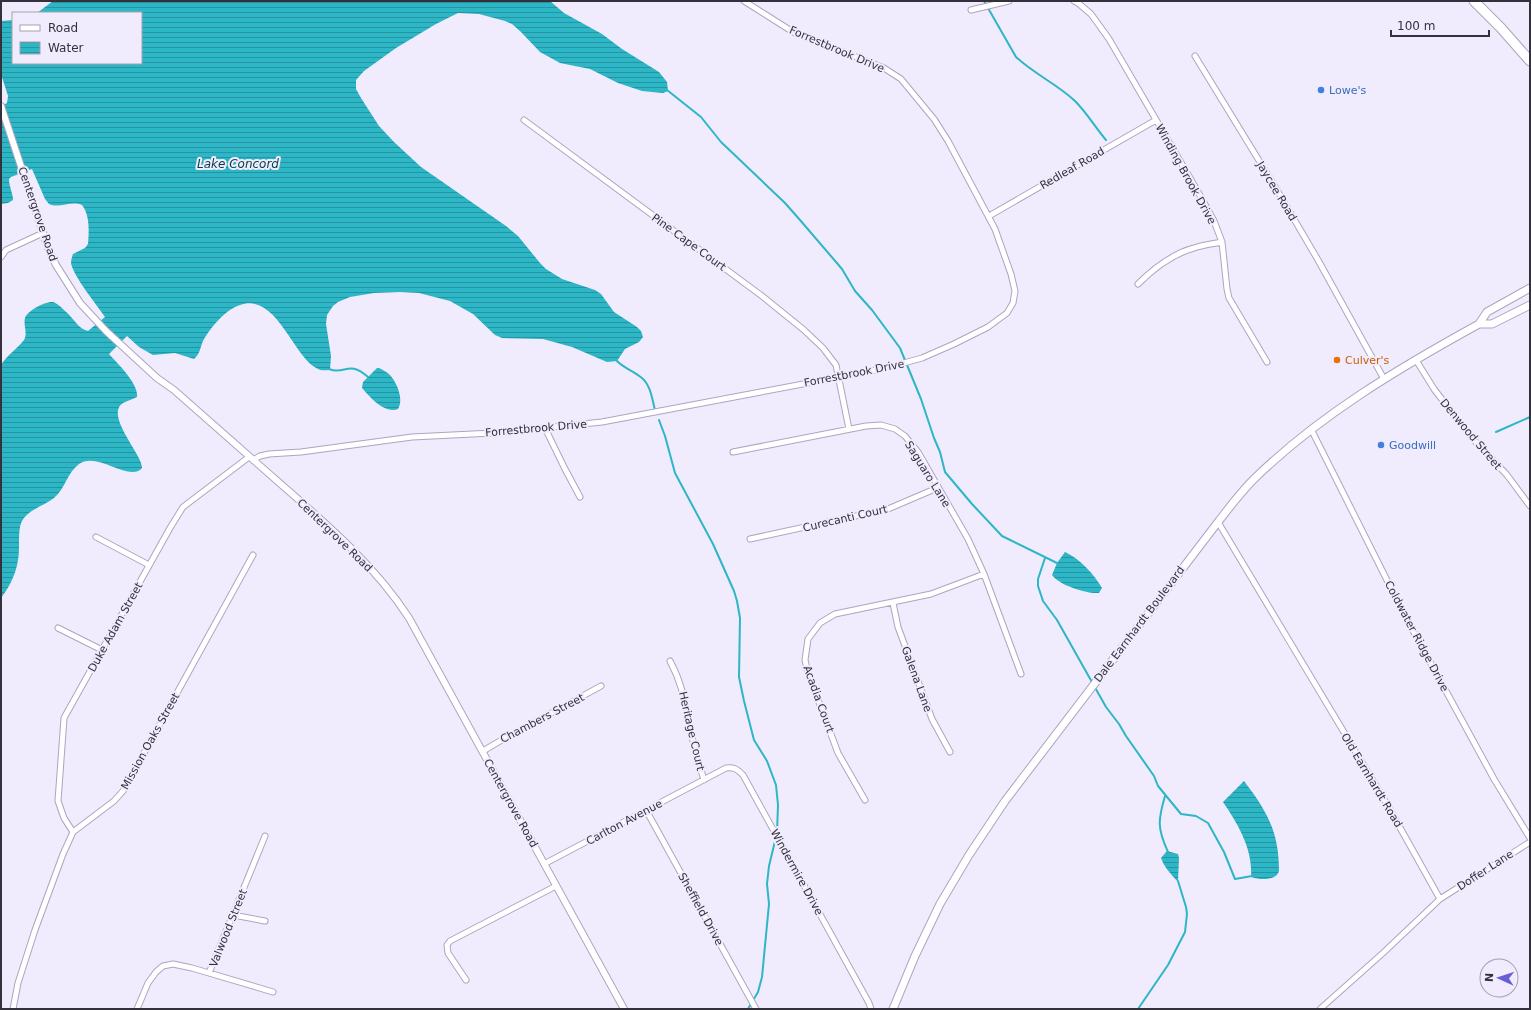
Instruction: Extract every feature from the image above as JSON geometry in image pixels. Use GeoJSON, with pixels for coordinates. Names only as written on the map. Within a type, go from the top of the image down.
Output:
{"type":"FeatureCollection","features":[{"type":"Feature","properties":{"kind":"highway"},"geometry":{"type":"LineString","coordinates":[[1474,1],[1501,28],[1530,61]]}},
{"type":"Feature","properties":{"kind":"main road","name":"Dale Earnhardt Boulevard"},"geometry":{"type":"LineString","coordinates":[[893,1009],[915,956],[940,904],[969,855],[1005,801],[1218,522],[1252,481],[1311,429],[1384,379],[1479,324],[1487,312],[1530,288]]}},
{"type":"Feature","properties":{"kind":"main road","name":"Dale Earnhardt Boulevard"},"geometry":{"type":"LineString","coordinates":[[1479,324],[1492,324],[1530,305]]}},
{"type":"Feature","properties":{"kind":"street","name":"Forrestbrook Drive"},"geometry":{"type":"LineString","coordinates":[[251,458],[268,454],[301,452],[412,438],[545,428],[602,422],[647,415],[748,393],[894,366],[922,358],[988,327],[1008,313],[1013,303],[1015,291],[1010,270],[989,216],[948,141],[934,119],[901,79],[884,68],[793,32],[744,1]]}},
{"type":"Feature","properties":{"kind":"street"},"geometry":{"type":"LineString","coordinates":[[971,10],[1009,1]]}},
{"type":"Feature","properties":{"kind":"street","name":"Winding Brook Drive"},"geometry":{"type":"LineString","coordinates":[[1074,1],[1092,14],[1109,39],[1214,221],[1222,242],[1227,289],[1230,298],[1267,362]]}},
{"type":"Feature","properties":{"kind":"street","name":"Jaycee Road"},"geometry":{"type":"LineString","coordinates":[[1195,56],[1278,192],[1384,379]]}},
{"type":"Feature","properties":{"kind":"street","name":"Centergrove Road"},"geometry":{"type":"LineString","coordinates":[[1,106],[43,233],[56,265],[80,303],[106,331],[157,378],[174,390],[309,509],[359,557],[396,597],[483,751],[624,1009]]}},
{"type":"Feature","properties":{"kind":"street","name":"Pine Cape Court"},"geometry":{"type":"LineString","coordinates":[[524,120],[785,314],[804,330],[831,357],[836,365],[849,429]]}},
{"type":"Feature","properties":{"kind":"street","name":"Redleaf Road"},"geometry":{"type":"LineString","coordinates":[[989,216],[1156,120]]}},
{"type":"Feature","properties":{"kind":"street"},"geometry":{"type":"LineString","coordinates":[[1,257],[6,250],[43,233]]}},
{"type":"Feature","properties":{"kind":"street"},"geometry":{"type":"LineString","coordinates":[[1138,284],[1149,273],[1178,254],[1193,248],[1222,242]]}},
{"type":"Feature","properties":{"kind":"street","name":"Denwood Street"},"geometry":{"type":"LineString","coordinates":[[1416,360],[1434,389],[1454,415],[1473,439],[1507,475],[1530,506]]}},
{"type":"Feature","properties":{"kind":"street","name":"Saguaro Lane"},"geometry":{"type":"LineString","coordinates":[[733,452],[866,426],[881,426],[895,429],[905,436],[918,452],[937,488],[968,539],[984,574],[1021,674]]}},
{"type":"Feature","properties":{"kind":"street"},"geometry":{"type":"LineString","coordinates":[[545,428],[564,470],[580,497]]}},
{"type":"Feature","properties":{"kind":"street","name":"Coldwater Ridge Drive"},"geometry":{"type":"LineString","coordinates":[[1311,429],[1405,616],[1494,778],[1530,838]]}},
{"type":"Feature","properties":{"kind":"street","name":"Duke Adam Street"},"geometry":{"type":"LineString","coordinates":[[73,832],[64,818],[58,801],[64,718],[183,507],[251,458]]}},
{"type":"Feature","properties":{"kind":"street","name":"Curecanti Court"},"geometry":{"type":"LineString","coordinates":[[750,538],[888,509],[937,488]]}},
{"type":"Feature","properties":{"kind":"street","name":"Old Earnhardt Road"},"geometry":{"type":"LineString","coordinates":[[1218,522],[1384,799],[1440,899]]}},
{"type":"Feature","properties":{"kind":"street"},"geometry":{"type":"LineString","coordinates":[[96,537],[149,565]]}},
{"type":"Feature","properties":{"kind":"street","name":"Mission Oaks Street"},"geometry":{"type":"LineString","coordinates":[[13,1009],[18,983],[35,930],[63,854],[73,832],[114,801],[123,791],[253,555]]}},
{"type":"Feature","properties":{"kind":"street","name":"Acadia Court"},"geometry":{"type":"LineString","coordinates":[[865,800],[838,753],[808,673],[805,660],[808,640],[820,623],[835,614],[931,594],[984,574]]}},
{"type":"Feature","properties":{"kind":"street","name":"Galena Lane"},"geometry":{"type":"LineString","coordinates":[[893,603],[898,627],[932,720],[950,752]]}},
{"type":"Feature","properties":{"kind":"street"},"geometry":{"type":"LineString","coordinates":[[58,628],[102,650]]}},
{"type":"Feature","properties":{"kind":"street","name":"Heritage Court"},"geometry":{"type":"LineString","coordinates":[[670,661],[685,697],[693,742],[704,780]]}},
{"type":"Feature","properties":{"kind":"street","name":"Chambers Street"},"geometry":{"type":"LineString","coordinates":[[483,751],[500,740],[601,686]]}},
{"type":"Feature","properties":{"kind":"street","name":"Windermire Drive"},"geometry":{"type":"LineString","coordinates":[[704,780],[726,768],[734,768],[739,770],[743,775],[871,1009]]}},
{"type":"Feature","properties":{"kind":"street","name":"Carlton Avenue"},"geometry":{"type":"LineString","coordinates":[[544,864],[704,780]]}},
{"type":"Feature","properties":{"kind":"street","name":"Sheffield Drive"},"geometry":{"type":"LineString","coordinates":[[646,810],[756,1009]]}},
{"type":"Feature","properties":{"kind":"street","name":"Valwood Street"},"geometry":{"type":"LineString","coordinates":[[138,1009],[148,983],[156,972],[163,966],[173,964],[210,974],[265,836]]}},
{"type":"Feature","properties":{"kind":"street","name":"Doffer Lane"},"geometry":{"type":"LineString","coordinates":[[1440,899],[1530,842]]}},
{"type":"Feature","properties":{"kind":"street"},"geometry":{"type":"LineString","coordinates":[[466,980],[448,952],[447,945],[450,941],[556,886]]}},
{"type":"Feature","properties":{"kind":"street"},"geometry":{"type":"LineString","coordinates":[[1320,1009],[1383,953],[1440,899]]}},
{"type":"Feature","properties":{"kind":"street"},"geometry":{"type":"LineString","coordinates":[[233,915],[265,921]]}},
{"type":"Feature","properties":{"kind":"street"},"geometry":{"type":"LineString","coordinates":[[210,974],[273,992]]}},
{"type":"Feature","properties":{"kind":"water","name":"Lake Concord"},"geometry":{"type":"Polygon","coordinates":[[[53,1],[550,1],[564,13],[602,34],[622,49],[659,72],[667,82],[668,91],[663,93],[642,91],[618,83],[590,69],[560,63],[540,52],[512,24],[479,14],[458,13],[436,24],[396,48],[364,71],[356,80],[356,89],[379,126],[421,167],[506,226],[518,236],[546,269],[562,279],[595,290],[601,294],[614,312],[637,327],[641,331],[643,337],[639,342],[625,349],[617,361],[607,362],[572,347],[543,339],[502,338],[495,335],[473,314],[450,301],[419,293],[400,292],[374,293],[350,297],[333,306],[327,315],[326,324],[331,356],[330,370],[319,370],[309,363],[300,353],[284,328],[274,317],[264,308],[253,304],[240,305],[229,310],[214,325],[206,336],[199,353],[194,359],[175,353],[153,355],[139,347],[127,336],[109,354],[127,374],[137,392],[137,397],[123,403],[118,409],[118,416],[126,435],[141,462],[142,468],[136,472],[129,472],[95,461],[87,461],[79,464],[58,494],[29,513],[22,522],[19,531],[19,556],[16,570],[7,590],[1,598],[1,365],[24,340],[26,335],[26,315],[41,305],[50,302],[56,303],[81,328],[88,331],[105,317],[81,283],[71,263],[73,254],[85,248],[88,244],[88,219],[82,205],[74,203],[57,206],[49,204],[45,199],[32,169],[9,179],[13,200],[8,203],[1,204],[1,106],[7,103],[8,96],[1,74],[1,21],[12,20],[12,64],[142,64],[142,12],[38,12],[53,1]]]}},
{"type":"Feature","properties":{"kind":"water"},"geometry":{"type":"Polygon","coordinates":[[[377,368],[388,373],[395,382],[400,396],[400,405],[398,409],[393,410],[383,407],[373,400],[362,388],[363,382],[377,368]]]}},
{"type":"Feature","properties":{"kind":"water"},"geometry":{"type":"Polygon","coordinates":[[[1065,552],[1071,555],[1091,572],[1102,588],[1099,593],[1087,592],[1073,588],[1055,579],[1052,575],[1057,563],[1065,552]]]}},
{"type":"Feature","properties":{"kind":"water"},"geometry":{"type":"Polygon","coordinates":[[[1244,781],[1265,812],[1274,833],[1277,845],[1279,871],[1275,877],[1259,879],[1251,877],[1250,857],[1247,847],[1239,828],[1223,802],[1244,781]]]}},
{"type":"Feature","properties":{"kind":"water"},"geometry":{"type":"Polygon","coordinates":[[[1167,851],[1178,854],[1178,882],[1162,861],[1161,858],[1167,851]]]}},
{"type":"Feature","properties":{"kind":"waterway"},"geometry":{"type":"LineString","coordinates":[[984,1],[1016,57],[1030,69],[1061,89],[1075,101],[1106,140]]}},
{"type":"Feature","properties":{"kind":"waterway"},"geometry":{"type":"LineString","coordinates":[[667,90],[701,117],[721,142],[785,203],[842,269],[855,291],[872,310],[900,348],[921,399],[940,452],[945,472],[1002,536],[1059,564]]}},
{"type":"Feature","properties":{"kind":"waterway"},"geometry":{"type":"LineString","coordinates":[[616,360],[645,381],[651,393],[655,410]]}},
{"type":"Feature","properties":{"kind":"waterway"},"geometry":{"type":"LineString","coordinates":[[329,369],[334,371],[351,368],[356,369],[368,377]]}},
{"type":"Feature","properties":{"kind":"waterway"},"geometry":{"type":"LineString","coordinates":[[1496,432],[1530,417]]}},
{"type":"Feature","properties":{"kind":"waterway"},"geometry":{"type":"LineString","coordinates":[[659,420],[675,473],[713,544],[737,601],[740,618],[739,677],[754,740],[767,761],[776,785],[778,805],[777,833]]}},
{"type":"Feature","properties":{"kind":"waterway"},"geometry":{"type":"LineString","coordinates":[[1045,558],[1038,579],[1038,586],[1043,601],[1057,620],[1106,707],[1154,776],[1158,786],[1181,814],[1196,816],[1208,823],[1224,852],[1235,879],[1252,876]]}},
{"type":"Feature","properties":{"kind":"waterway"},"geometry":{"type":"LineString","coordinates":[[1165,796],[1160,818],[1160,830],[1168,852]]}},
{"type":"Feature","properties":{"kind":"waterway"},"geometry":{"type":"LineString","coordinates":[[748,1009],[758,992],[762,977],[769,904],[767,884],[769,866],[776,837]]}},
{"type":"Feature","properties":{"kind":"waterway"},"geometry":{"type":"LineString","coordinates":[[1138,1009],[1168,965],[1185,932],[1187,914],[1178,881]]}},
{"type":"Feature","properties":{"kind":"place","name":"Lowe's"},"geometry":{"type":"Point","coordinates":[1321,90]}},
{"type":"Feature","properties":{"kind":"place","name":"Culver's"},"geometry":{"type":"Point","coordinates":[1337,360]}},
{"type":"Feature","properties":{"kind":"place","name":"Goodwill"},"geometry":{"type":"Point","coordinates":[1381,445]}}]}
